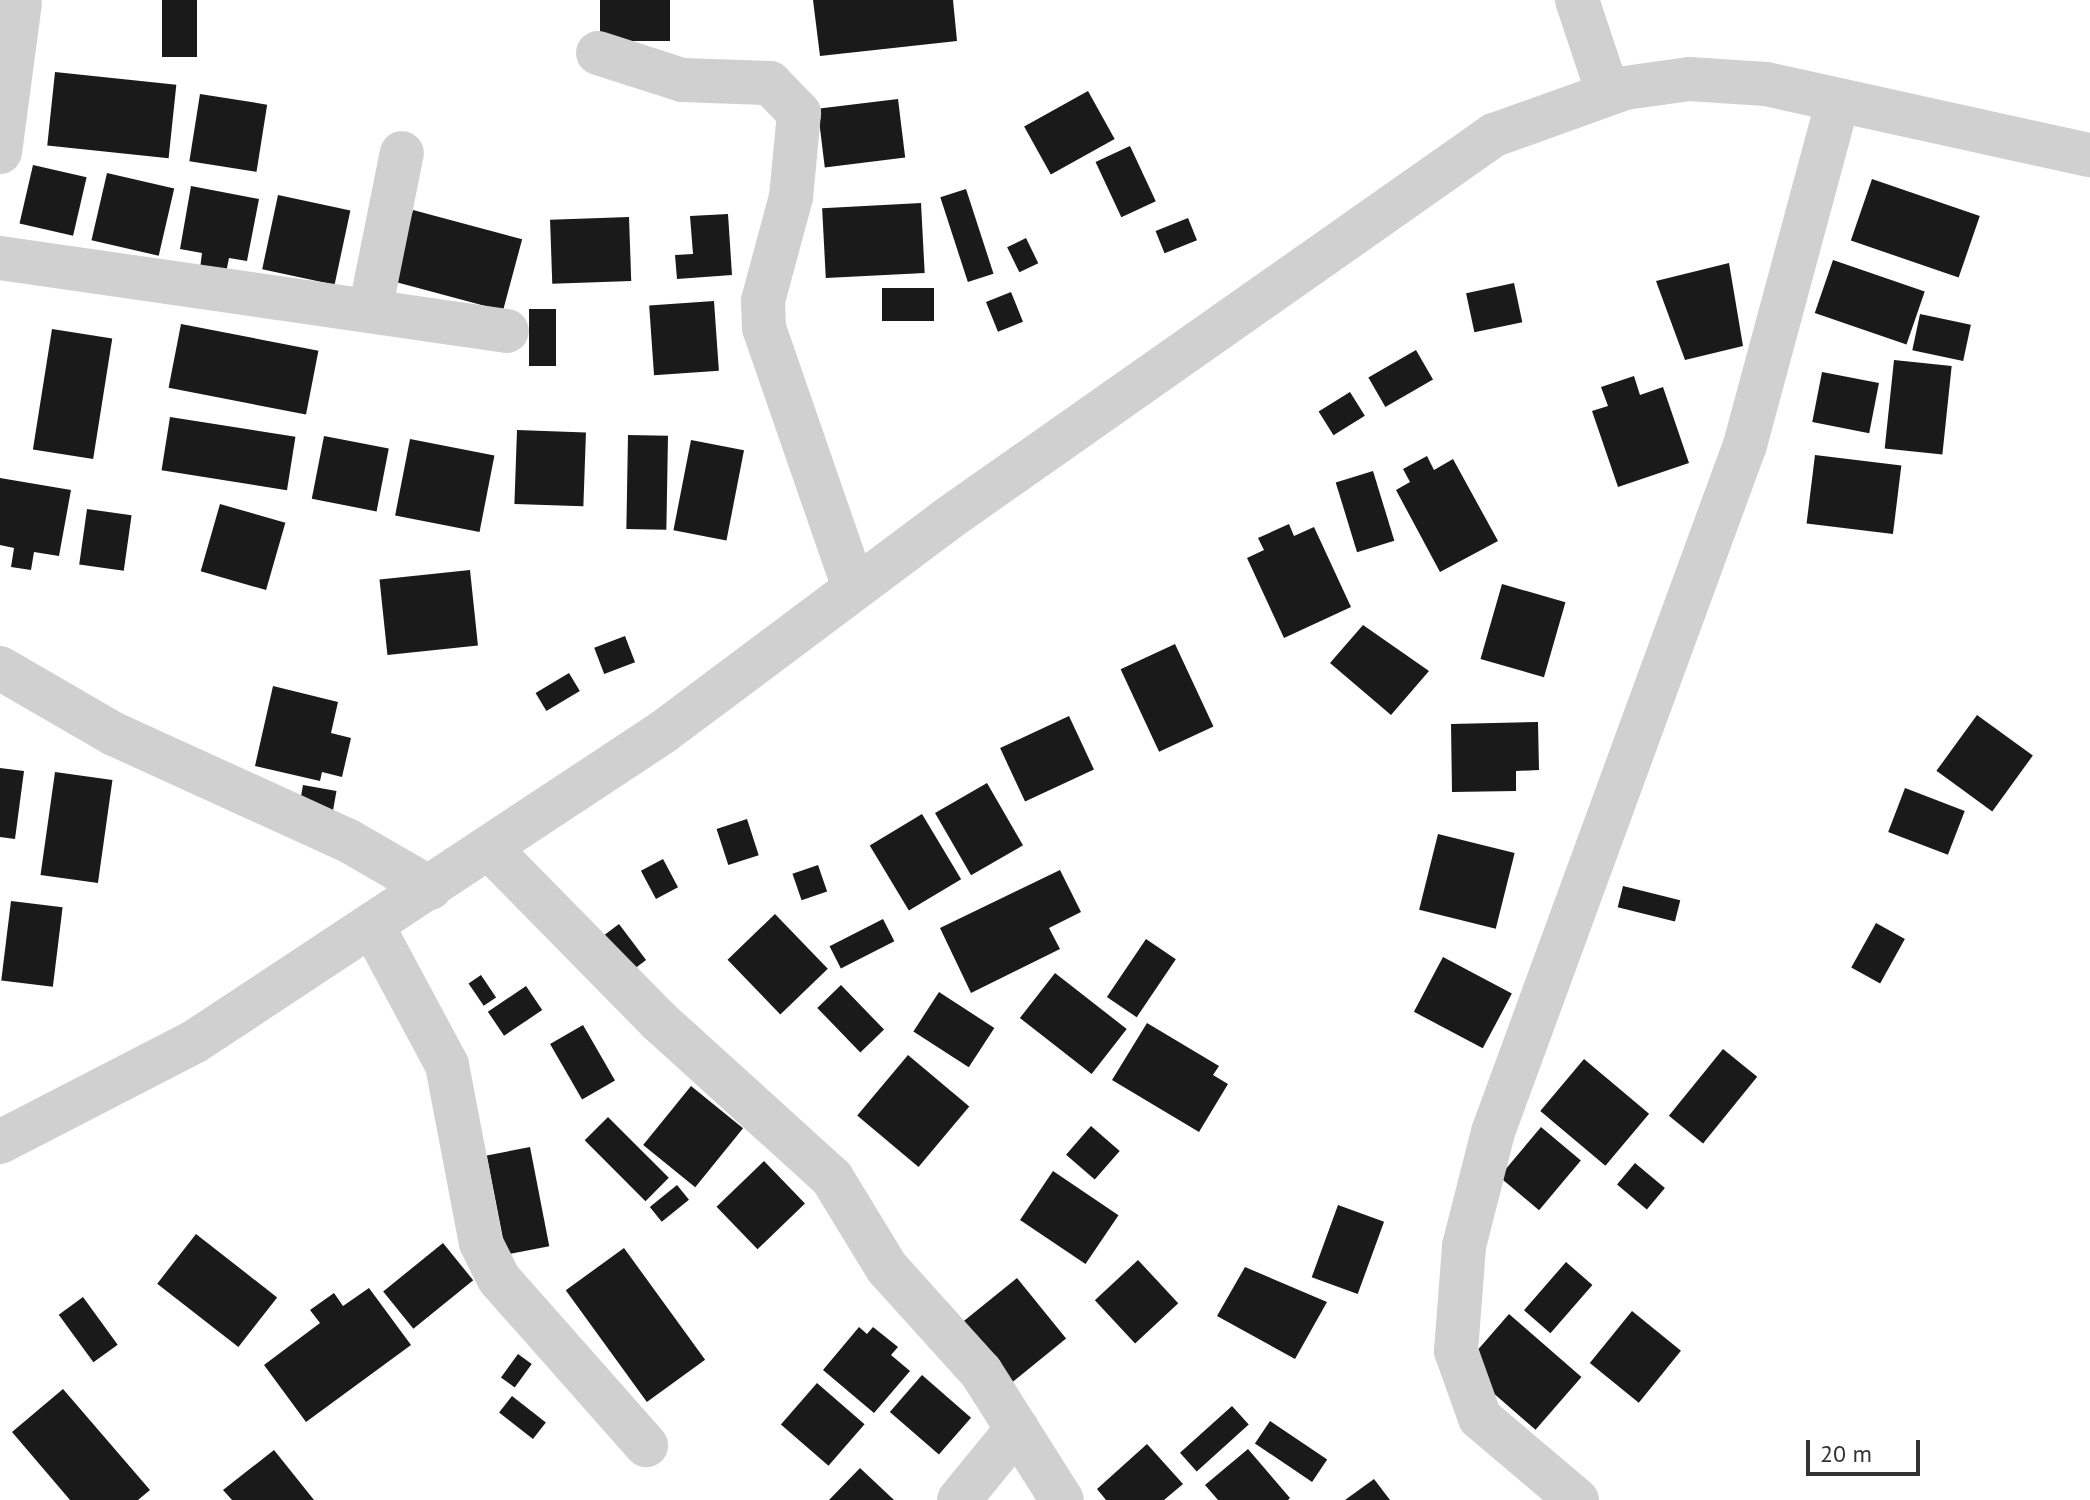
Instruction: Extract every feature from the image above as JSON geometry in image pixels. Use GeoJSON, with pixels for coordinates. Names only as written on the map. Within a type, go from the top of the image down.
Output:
{"type":"FeatureCollection","features":[{"type":"Feature","properties":{"kind":"street"},"geometry":{"type":"LineString","coordinates":[[1577,0],[1608,93]]}},
{"type":"Feature","properties":{"kind":"street"},"geometry":{"type":"LineString","coordinates":[[0,152],[20,3]]}},
{"type":"Feature","properties":{"kind":"street"},"geometry":{"type":"LineString","coordinates":[[598,53],[682,80],[770,83],[795,105],[800,142],[763,301],[764,328],[854,588]]}},
{"type":"Feature","properties":{"kind":"street"},"geometry":{"type":"LineString","coordinates":[[0,1142],[194,1042],[663,732],[854,588],[1494,135],[1608,93],[1689,79],[1766,84],[2090,155]]}},
{"type":"Feature","properties":{"kind":"street"},"geometry":{"type":"LineString","coordinates":[[1577,1500],[1480,1418],[1456,1351],[1464,1246],[1493,1132],[1745,445],[1838,101]]}},
{"type":"Feature","properties":{"kind":"street"},"geometry":{"type":"LineString","coordinates":[[370,311],[402,153]]}},
{"type":"Feature","properties":{"kind":"street"},"geometry":{"type":"LineString","coordinates":[[0,258],[507,331]]}},
{"type":"Feature","properties":{"kind":"street"},"geometry":{"type":"LineString","coordinates":[[0,668],[114,734],[347,840],[430,888]]}},
{"type":"Feature","properties":{"kind":"street"},"geometry":{"type":"LineString","coordinates":[[489,848],[659,1021],[832,1178],[887,1268],[981,1372],[1062,1500]]}},
{"type":"Feature","properties":{"kind":"street"},"geometry":{"type":"LineString","coordinates":[[372,925],[447,1065],[481,1243],[499,1279],[646,1445]]}},
{"type":"Feature","properties":{"kind":"street"},"geometry":{"type":"LineString","coordinates":[[959,1500],[1017,1429]]}},
{"type":"Feature","properties":{"kind":"building"},"geometry":{"type":"Polygon","coordinates":[[[162,0],[197,0],[197,57],[162,57],[162,0]]]}},
{"type":"Feature","properties":{"kind":"building"},"geometry":{"type":"Polygon","coordinates":[[[600,0],[670,0],[670,41],[600,41],[600,0]]]}},
{"type":"Feature","properties":{"kind":"building"},"geometry":{"type":"Polygon","coordinates":[[[813,0],[953,0],[957,41],[820,56],[813,0]]]}},
{"type":"Feature","properties":{"kind":"building"},"geometry":{"type":"Polygon","coordinates":[[[55,72],[176,85],[169,158],[47,146],[55,72]]]}},
{"type":"Feature","properties":{"kind":"building"},"geometry":{"type":"Polygon","coordinates":[[[1088,91],[1115,139],[1051,174],[1024,126],[1088,91]]]}},
{"type":"Feature","properties":{"kind":"building"},"geometry":{"type":"Polygon","coordinates":[[[200,94],[267,105],[257,172],[189,161],[200,94]]]}},
{"type":"Feature","properties":{"kind":"building"},"geometry":{"type":"Polygon","coordinates":[[[898,99],[905,158],[825,167],[818,109],[898,99]]]}},
{"type":"Feature","properties":{"kind":"building"},"geometry":{"type":"Polygon","coordinates":[[[1130,146],[1156,201],[1121,217],[1096,162],[1130,146]]]}},
{"type":"Feature","properties":{"kind":"building"},"geometry":{"type":"Polygon","coordinates":[[[33,165],[87,177],[73,236],[20,223],[33,165]]]}},
{"type":"Feature","properties":{"kind":"building"},"geometry":{"type":"Polygon","coordinates":[[[107,173],[174,189],[159,256],[91,240],[107,173]]]}},
{"type":"Feature","properties":{"kind":"building"},"geometry":{"type":"Polygon","coordinates":[[[1872,179],[1980,216],[1959,278],[1851,240],[1872,179]]]}},
{"type":"Feature","properties":{"kind":"building"},"geometry":{"type":"Polygon","coordinates":[[[191,186],[259,199],[247,261],[229,258],[226,273],[200,269],[202,253],[180,249],[191,186]]]}},
{"type":"Feature","properties":{"kind":"building"},"geometry":{"type":"Polygon","coordinates":[[[966,189],[994,274],[968,282],[940,197],[966,189]]]}},
{"type":"Feature","properties":{"kind":"building"},"geometry":{"type":"Polygon","coordinates":[[[278,195],[350,210],[335,285],[262,269],[278,195]]]}},
{"type":"Feature","properties":{"kind":"building"},"geometry":{"type":"Polygon","coordinates":[[[921,203],[925,273],[826,278],[822,208],[921,203]]]}},
{"type":"Feature","properties":{"kind":"building"},"geometry":{"type":"Polygon","coordinates":[[[413,210],[522,239],[503,311],[394,281],[413,210]]]}},
{"type":"Feature","properties":{"kind":"building"},"geometry":{"type":"Polygon","coordinates":[[[728,214],[732,275],[677,279],[675,255],[693,254],[690,216],[728,214]]]}},
{"type":"Feature","properties":{"kind":"building"},"geometry":{"type":"Polygon","coordinates":[[[629,217],[631,281],[552,284],[550,220],[629,217]]]}},
{"type":"Feature","properties":{"kind":"building"},"geometry":{"type":"Polygon","coordinates":[[[1188,218],[1197,240],[1165,253],[1156,231],[1188,218]]]}},
{"type":"Feature","properties":{"kind":"building"},"geometry":{"type":"Polygon","coordinates":[[[1026,238],[1038,263],[1019,272],[1007,247],[1026,238]]]}},
{"type":"Feature","properties":{"kind":"building"},"geometry":{"type":"Polygon","coordinates":[[[1833,260],[1925,292],[1906,345],[1815,313],[1833,260]]]}},
{"type":"Feature","properties":{"kind":"building"},"geometry":{"type":"Polygon","coordinates":[[[1729,263],[1743,346],[1685,360],[1656,281],[1729,263]]]}},
{"type":"Feature","properties":{"kind":"building"},"geometry":{"type":"Polygon","coordinates":[[[1514,283],[1522,322],[1474,332],[1466,293],[1514,283]]]}},
{"type":"Feature","properties":{"kind":"building"},"geometry":{"type":"Polygon","coordinates":[[[882,288],[934,288],[934,321],[882,321],[882,288]]]}},
{"type":"Feature","properties":{"kind":"building"},"geometry":{"type":"Polygon","coordinates":[[[1011,292],[1023,322],[998,332],[986,302],[1011,292]]]}},
{"type":"Feature","properties":{"kind":"building"},"geometry":{"type":"Polygon","coordinates":[[[714,301],[719,371],[654,375],[649,306],[714,301]]]}},
{"type":"Feature","properties":{"kind":"building"},"geometry":{"type":"Polygon","coordinates":[[[529,309],[556,309],[556,366],[529,366],[529,309]]]}},
{"type":"Feature","properties":{"kind":"building"},"geometry":{"type":"Polygon","coordinates":[[[1920,314],[1971,325],[1963,361],[1912,350],[1920,314]]]}},
{"type":"Feature","properties":{"kind":"building"},"geometry":{"type":"Polygon","coordinates":[[[181,324],[318,351],[306,415],[169,388],[181,324]]]}},
{"type":"Feature","properties":{"kind":"building"},"geometry":{"type":"Polygon","coordinates":[[[52,329],[112,339],[93,459],[33,449],[52,329]]]}},
{"type":"Feature","properties":{"kind":"building"},"geometry":{"type":"Polygon","coordinates":[[[1416,350],[1433,379],[1385,407],[1368,378],[1416,350]]]}},
{"type":"Feature","properties":{"kind":"building"},"geometry":{"type":"Polygon","coordinates":[[[1894,360],[1952,366],[1942,455],[1885,449],[1894,360]]]}},
{"type":"Feature","properties":{"kind":"building"},"geometry":{"type":"Polygon","coordinates":[[[1822,372],[1879,383],[1869,433],[1812,422],[1822,372]]]}},
{"type":"Feature","properties":{"kind":"building"},"geometry":{"type":"Polygon","coordinates":[[[1634,376],[1640,395],[1663,387],[1689,463],[1618,487],[1592,411],[1608,406],[1601,387],[1634,376]]]}},
{"type":"Feature","properties":{"kind":"building"},"geometry":{"type":"Polygon","coordinates":[[[1350,392],[1365,416],[1333,435],[1319,412],[1350,392]]]}},
{"type":"Feature","properties":{"kind":"building"},"geometry":{"type":"Polygon","coordinates":[[[170,417],[295,437],[287,490],[162,470],[170,417]]]}},
{"type":"Feature","properties":{"kind":"building"},"geometry":{"type":"Polygon","coordinates":[[[517,430],[586,432],[583,506],[514,504],[517,430]]]}},
{"type":"Feature","properties":{"kind":"building"},"geometry":{"type":"Polygon","coordinates":[[[628,435],[668,436],[666,530],[626,529],[628,435]]]}},
{"type":"Feature","properties":{"kind":"building"},"geometry":{"type":"Polygon","coordinates":[[[324,436],[389,449],[377,511],[312,499],[324,436]]]}},
{"type":"Feature","properties":{"kind":"building"},"geometry":{"type":"Polygon","coordinates":[[[410,439],[494,455],[480,532],[395,516],[410,439]]]}},
{"type":"Feature","properties":{"kind":"building"},"geometry":{"type":"Polygon","coordinates":[[[691,440],[744,450],[726,541],[673,530],[691,440]]]}},
{"type":"Feature","properties":{"kind":"building"},"geometry":{"type":"Polygon","coordinates":[[[1815,455],[1901,466],[1893,534],[1807,523],[1815,455]]]}},
{"type":"Feature","properties":{"kind":"building"},"geometry":{"type":"Polygon","coordinates":[[[1427,456],[1434,470],[1453,459],[1498,541],[1440,572],[1396,490],[1410,482],[1403,469],[1427,456]]]}},
{"type":"Feature","properties":{"kind":"building"},"geometry":{"type":"Polygon","coordinates":[[[1373,471],[1394,541],[1357,552],[1336,482],[1373,471]]]}},
{"type":"Feature","properties":{"kind":"building"},"geometry":{"type":"Polygon","coordinates":[[[0,478],[71,490],[59,556],[34,552],[31,570],[11,567],[14,548],[0,545],[0,478]]]}},
{"type":"Feature","properties":{"kind":"building"},"geometry":{"type":"Polygon","coordinates":[[[220,504],[285,523],[266,590],[201,571],[220,504]]]}},
{"type":"Feature","properties":{"kind":"building"},"geometry":{"type":"Polygon","coordinates":[[[87,509],[132,515],[124,571],[79,564],[87,509]]]}},
{"type":"Feature","properties":{"kind":"building"},"geometry":{"type":"Polygon","coordinates":[[[1289,524],[1294,536],[1314,527],[1351,607],[1284,638],[1247,558],[1264,550],[1258,538],[1289,524]]]}},
{"type":"Feature","properties":{"kind":"building"},"geometry":{"type":"Polygon","coordinates":[[[470,570],[478,646],[387,655],[379,580],[470,570]]]}},
{"type":"Feature","properties":{"kind":"building"},"geometry":{"type":"Polygon","coordinates":[[[1502,584],[1565,602],[1544,677],[1481,659],[1502,584]]]}},
{"type":"Feature","properties":{"kind":"building"},"geometry":{"type":"Polygon","coordinates":[[[1363,625],[1429,671],[1391,715],[1330,663],[1363,625]]]}},
{"type":"Feature","properties":{"kind":"building"},"geometry":{"type":"Polygon","coordinates":[[[625,636],[635,662],[604,674],[594,648],[625,636]]]}},
{"type":"Feature","properties":{"kind":"building"},"geometry":{"type":"Polygon","coordinates":[[[1175,644],[1213,726],[1159,752],[1121,669],[1175,644]]]}},
{"type":"Feature","properties":{"kind":"building"},"geometry":{"type":"Polygon","coordinates":[[[569,673],[580,691],[546,711],[536,693],[569,673]]]}},
{"type":"Feature","properties":{"kind":"building"},"geometry":{"type":"Polygon","coordinates":[[[273,686],[338,702],[331,733],[351,738],[342,777],[322,772],[320,781],[255,766],[273,686]]]}},
{"type":"Feature","properties":{"kind":"building"},"geometry":{"type":"Polygon","coordinates":[[[1977,715],[2033,756],[1992,811],[1936,771],[1977,715]]]}},
{"type":"Feature","properties":{"kind":"building"},"geometry":{"type":"Polygon","coordinates":[[[1069,716],[1094,769],[1025,802],[1000,748],[1069,716]]]}},
{"type":"Feature","properties":{"kind":"building"},"geometry":{"type":"Polygon","coordinates":[[[1538,722],[1539,770],[1516,771],[1516,791],[1452,792],[1451,724],[1538,722]]]}},
{"type":"Feature","properties":{"kind":"building"},"geometry":{"type":"Polygon","coordinates":[[[0,768],[24,771],[15,839],[0,837],[0,768]]]}},
{"type":"Feature","properties":{"kind":"building"},"geometry":{"type":"Polygon","coordinates":[[[55,772],[112,780],[98,883],[41,875],[55,772]]]}},
{"type":"Feature","properties":{"kind":"building"},"geometry":{"type":"Polygon","coordinates":[[[987,783],[1023,845],[971,875],[935,813],[987,783]]]}},
{"type":"Feature","properties":{"kind":"building"},"geometry":{"type":"Polygon","coordinates":[[[303,785],[336,791],[333,811],[300,805],[303,785]]]}},
{"type":"Feature","properties":{"kind":"building"},"geometry":{"type":"Polygon","coordinates":[[[1905,788],[1965,811],[1948,855],[1888,832],[1905,788]]]}},
{"type":"Feature","properties":{"kind":"building"},"geometry":{"type":"Polygon","coordinates":[[[922,814],[961,879],[909,911],[870,845],[922,814]]]}},
{"type":"Feature","properties":{"kind":"building"},"geometry":{"type":"Polygon","coordinates":[[[747,819],[759,855],[728,865],[717,829],[747,819]]]}},
{"type":"Feature","properties":{"kind":"building"},"geometry":{"type":"Polygon","coordinates":[[[1438,834],[1515,853],[1496,929],[1419,910],[1438,834]]]}},
{"type":"Feature","properties":{"kind":"building"},"geometry":{"type":"Polygon","coordinates":[[[663,859],[678,887],[656,899],[641,871],[663,859]]]}},
{"type":"Feature","properties":{"kind":"building"},"geometry":{"type":"Polygon","coordinates":[[[818,865],[827,891],[802,900],[792,874],[818,865]]]}},
{"type":"Feature","properties":{"kind":"building"},"geometry":{"type":"Polygon","coordinates":[[[1060,870],[1081,912],[1049,928],[1060,949],[971,993],[940,928],[1060,870]]]}},
{"type":"Feature","properties":{"kind":"building"},"geometry":{"type":"Polygon","coordinates":[[[1623,886],[1680,900],[1675,922],[1618,907],[1623,886]]]}},
{"type":"Feature","properties":{"kind":"building"},"geometry":{"type":"Polygon","coordinates":[[[11,901],[63,907],[53,987],[1,980],[11,901]]]}},
{"type":"Feature","properties":{"kind":"building"},"geometry":{"type":"Polygon","coordinates":[[[775,914],[828,969],[780,1015],[728,960],[775,914]]]}},
{"type":"Feature","properties":{"kind":"building"},"geometry":{"type":"Polygon","coordinates":[[[883,919],[894,941],[841,969],[830,946],[883,919]]]}},
{"type":"Feature","properties":{"kind":"building"},"geometry":{"type":"Polygon","coordinates":[[[1876,923],[1905,939],[1880,984],[1851,968],[1876,923]]]}},
{"type":"Feature","properties":{"kind":"building"},"geometry":{"type":"Polygon","coordinates":[[[619,924],[646,960],[629,973],[601,937],[619,924]]]}},
{"type":"Feature","properties":{"kind":"building"},"geometry":{"type":"Polygon","coordinates":[[[1146,939],[1176,959],[1137,1017],[1107,997],[1146,939]]]}},
{"type":"Feature","properties":{"kind":"building"},"geometry":{"type":"Polygon","coordinates":[[[1443,957],[1512,994],[1483,1048],[1414,1012],[1443,957]]]}},
{"type":"Feature","properties":{"kind":"building"},"geometry":{"type":"Polygon","coordinates":[[[1055,973],[1127,1029],[1092,1074],[1020,1018],[1055,973]]]}},
{"type":"Feature","properties":{"kind":"building"},"geometry":{"type":"Polygon","coordinates":[[[481,975],[496,997],[484,1006],[469,983],[481,975]]]}},
{"type":"Feature","properties":{"kind":"building"},"geometry":{"type":"Polygon","coordinates":[[[841,985],[884,1030],[860,1053],[817,1008],[841,985]]]}},
{"type":"Feature","properties":{"kind":"building"},"geometry":{"type":"Polygon","coordinates":[[[526,986],[542,1010],[504,1036],[488,1012],[526,986]]]}},
{"type":"Feature","properties":{"kind":"building"},"geometry":{"type":"Polygon","coordinates":[[[939,992],[994,1028],[969,1067],[913,1031],[939,992]]]}},
{"type":"Feature","properties":{"kind":"building"},"geometry":{"type":"Polygon","coordinates":[[[1147,1023],[1219,1066],[1213,1075],[1228,1084],[1199,1132],[1112,1080],[1147,1023]]]}},
{"type":"Feature","properties":{"kind":"building"},"geometry":{"type":"Polygon","coordinates":[[[583,1025],[615,1080],[582,1099],[550,1044],[583,1025]]]}},
{"type":"Feature","properties":{"kind":"building"},"geometry":{"type":"Polygon","coordinates":[[[1723,1049],[1757,1077],[1703,1144],[1669,1116],[1723,1049]]]}},
{"type":"Feature","properties":{"kind":"building"},"geometry":{"type":"Polygon","coordinates":[[[908,1055],[969,1106],[919,1167],[857,1116],[908,1055]]]}},
{"type":"Feature","properties":{"kind":"building"},"geometry":{"type":"Polygon","coordinates":[[[1584,1059],[1649,1114],[1605,1166],[1540,1111],[1584,1059]]]}},
{"type":"Feature","properties":{"kind":"building"},"geometry":{"type":"Polygon","coordinates":[[[691,1086],[743,1128],[695,1187],[643,1145],[691,1086]]]}},
{"type":"Feature","properties":{"kind":"building"},"geometry":{"type":"Polygon","coordinates":[[[608,1117],[669,1178],[645,1201],[585,1140],[608,1117]]]}},
{"type":"Feature","properties":{"kind":"building"},"geometry":{"type":"Polygon","coordinates":[[[1091,1126],[1120,1151],[1095,1180],[1066,1155],[1091,1126]]]}},
{"type":"Feature","properties":{"kind":"building"},"geometry":{"type":"Polygon","coordinates":[[[1541,1127],[1581,1160],[1539,1210],[1499,1177],[1541,1127]]]}},
{"type":"Feature","properties":{"kind":"building"},"geometry":{"type":"Polygon","coordinates":[[[530,1147],[549,1246],[506,1255],[487,1155],[530,1147]]]}},
{"type":"Feature","properties":{"kind":"building"},"geometry":{"type":"Polygon","coordinates":[[[764,1161],[805,1203],[758,1249],[717,1207],[764,1161]]]}},
{"type":"Feature","properties":{"kind":"building"},"geometry":{"type":"Polygon","coordinates":[[[1635,1163],[1665,1188],[1647,1210],[1617,1184],[1635,1163]]]}},
{"type":"Feature","properties":{"kind":"building"},"geometry":{"type":"Polygon","coordinates":[[[1053,1171],[1118,1215],[1086,1264],[1020,1220],[1053,1171]]]}},
{"type":"Feature","properties":{"kind":"building"},"geometry":{"type":"Polygon","coordinates":[[[677,1185],[689,1200],[662,1222],[650,1207],[677,1185]]]}},
{"type":"Feature","properties":{"kind":"building"},"geometry":{"type":"Polygon","coordinates":[[[1338,1205],[1384,1222],[1358,1294],[1312,1277],[1338,1205]]]}},
{"type":"Feature","properties":{"kind":"building"},"geometry":{"type":"Polygon","coordinates":[[[196,1234],[277,1297],[238,1347],[157,1284],[196,1234]]]}},
{"type":"Feature","properties":{"kind":"building"},"geometry":{"type":"Polygon","coordinates":[[[443,1243],[473,1280],[413,1329],[383,1291],[443,1243]]]}},
{"type":"Feature","properties":{"kind":"building"},"geometry":{"type":"Polygon","coordinates":[[[624,1248],[705,1360],[647,1402],[566,1290],[624,1248]]]}},
{"type":"Feature","properties":{"kind":"building"},"geometry":{"type":"Polygon","coordinates":[[[1138,1260],[1178,1303],[1135,1343],[1095,1300],[1138,1260]]]}},
{"type":"Feature","properties":{"kind":"building"},"geometry":{"type":"Polygon","coordinates":[[[1566,1262],[1592,1285],[1550,1333],[1524,1310],[1566,1262]]]}},
{"type":"Feature","properties":{"kind":"building"},"geometry":{"type":"Polygon","coordinates":[[[1245,1267],[1327,1302],[1295,1359],[1217,1316],[1245,1267]]]}},
{"type":"Feature","properties":{"kind":"building"},"geometry":{"type":"Polygon","coordinates":[[[1017,1278],[1066,1339],[1012,1383],[963,1322],[1017,1278]]]}},
{"type":"Feature","properties":{"kind":"building"},"geometry":{"type":"Polygon","coordinates":[[[369,1288],[411,1345],[306,1422],[264,1365],[320,1323],[310,1310],[334,1293],[343,1306],[369,1288]]]}},
{"type":"Feature","properties":{"kind":"building"},"geometry":{"type":"Polygon","coordinates":[[[83,1297],[118,1345],[93,1362],[59,1315],[83,1297]]]}},
{"type":"Feature","properties":{"kind":"building"},"geometry":{"type":"Polygon","coordinates":[[[1632,1311],[1681,1351],[1639,1403],[1590,1363],[1632,1311]]]}},
{"type":"Feature","properties":{"kind":"building"},"geometry":{"type":"Polygon","coordinates":[[[1509,1314],[1581,1377],[1536,1430],[1463,1367],[1509,1314]]]}},
{"type":"Feature","properties":{"kind":"building"},"geometry":{"type":"Polygon","coordinates":[[[859,1327],[867,1334],[873,1327],[898,1347],[891,1355],[910,1371],[874,1413],[823,1370],[859,1327]]]}},
{"type":"Feature","properties":{"kind":"building"},"geometry":{"type":"Polygon","coordinates":[[[518,1354],[532,1364],[515,1387],[501,1377],[518,1354]]]}},
{"type":"Feature","properties":{"kind":"building"},"geometry":{"type":"Polygon","coordinates":[[[922,1375],[971,1418],[939,1455],[890,1412],[922,1375]]]}},
{"type":"Feature","properties":{"kind":"building"},"geometry":{"type":"Polygon","coordinates":[[[817,1383],[865,1424],[828,1466],[781,1425],[817,1383]]]}},
{"type":"Feature","properties":{"kind":"building"},"geometry":{"type":"Polygon","coordinates":[[[63,1389],[150,1490],[138,1500],[70,1500],[12,1432],[63,1389]]]}},
{"type":"Feature","properties":{"kind":"building"},"geometry":{"type":"Polygon","coordinates":[[[512,1396],[546,1422],[533,1439],[499,1413],[512,1396]]]}},
{"type":"Feature","properties":{"kind":"building"},"geometry":{"type":"Polygon","coordinates":[[[1232,1406],[1249,1425],[1197,1471],[1180,1453],[1232,1406]]]}},
{"type":"Feature","properties":{"kind":"building"},"geometry":{"type":"Polygon","coordinates":[[[1270,1421],[1327,1460],[1312,1482],[1255,1443],[1270,1421]]]}},
{"type":"Feature","properties":{"kind":"building"},"geometry":{"type":"Polygon","coordinates":[[[1147,1444],[1183,1484],[1164,1500],[1106,1500],[1097,1489],[1147,1444]]]}},
{"type":"Feature","properties":{"kind":"building"},"geometry":{"type":"Polygon","coordinates":[[[1248,1449],[1290,1498],[1288,1500],[1218,1500],[1205,1485],[1248,1449]]]}},
{"type":"Feature","properties":{"kind":"building"},"geometry":{"type":"Polygon","coordinates":[[[274,1450],[314,1500],[232,1500],[223,1490],[274,1450]]]}},
{"type":"Feature","properties":{"kind":"building"},"geometry":{"type":"Polygon","coordinates":[[[860,1468],[894,1500],[829,1500],[860,1468]]]}},
{"type":"Feature","properties":{"kind":"building"},"geometry":{"type":"Polygon","coordinates":[[[1374,1479],[1390,1500],[1345,1500],[1374,1479]]]}}]}
